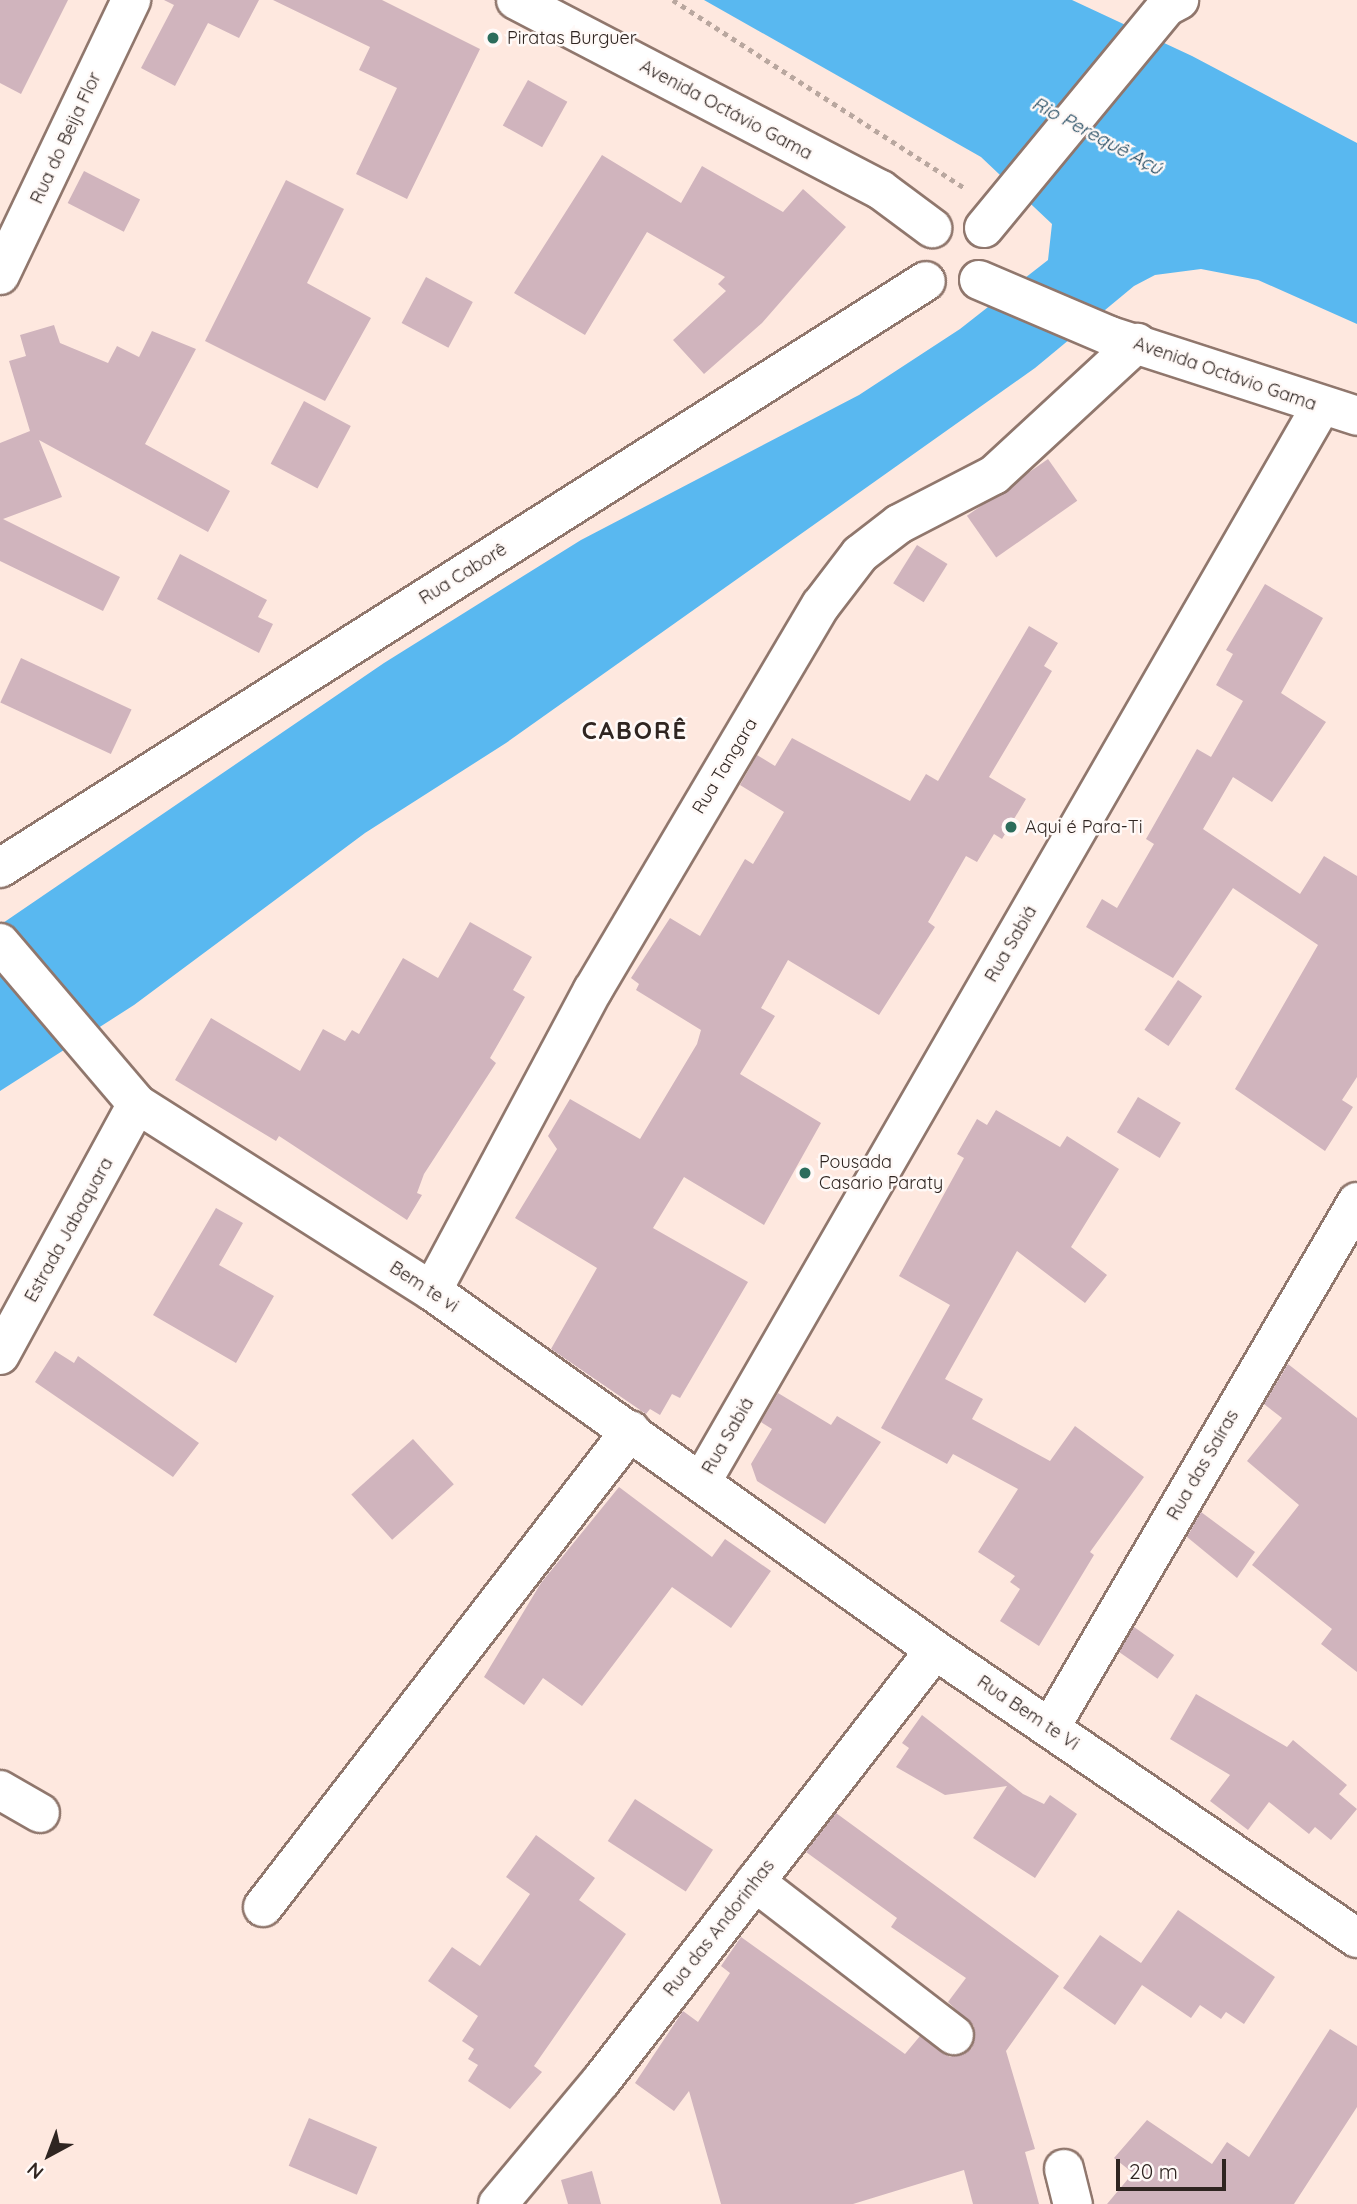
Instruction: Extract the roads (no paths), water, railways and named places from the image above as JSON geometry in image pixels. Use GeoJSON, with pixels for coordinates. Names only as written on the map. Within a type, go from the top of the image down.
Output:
{"type":"FeatureCollection","features":[{"type":"Feature","properties":{"kind":"street","name":"Rua do Beija Flor"},"geometry":{"type":"LineString","coordinates":[[0,275],[131,0]]}},
{"type":"Feature","properties":{"kind":"street","name":"Avenida Octávio Gama"},"geometry":{"type":"LineString","coordinates":[[516,0],[881,190],[932,228]]}},
{"type":"Feature","properties":{"kind":"street"},"geometry":{"type":"LineString","coordinates":[[990,218],[950,218],[932,228],[917,261],[926,281],[956,290],[985,284],[993,248],[990,218],[1172,4]]}},
{"type":"Feature","properties":{"kind":"street","name":"Rua Caborê"},"geometry":{"type":"LineString","coordinates":[[0,868],[926,281]]}},
{"type":"Feature","properties":{"kind":"street","name":"Avenida Octávio Gama"},"geometry":{"type":"LineString","coordinates":[[985,284],[1123,339],[1320,408],[1357,416]]}},
{"type":"Feature","properties":{"kind":"street","name":"Rua Tangara"},"geometry":{"type":"LineString","coordinates":[[432,1291],[593,990],[821,605],[860,554],[899,524],[993,475],[1123,339]]}},
{"type":"Feature","properties":{"kind":"street","name":"Rua Sabiá"},"geometry":{"type":"LineString","coordinates":[[702,1481],[1320,408]]}},
{"type":"Feature","properties":{"kind":"street","name":"Bem te vi"},"geometry":{"type":"LineString","coordinates":[[0,943],[137,1104],[432,1291],[702,1481]]}},
{"type":"Feature","properties":{"kind":"street","name":"Estrada Jabaquara"},"geometry":{"type":"LineString","coordinates":[[0,1355],[137,1104]]}},
{"type":"Feature","properties":{"kind":"street","name":"Rua das Saíras"},"geometry":{"type":"LineString","coordinates":[[1050,1728],[1357,1202]]}},
{"type":"Feature","properties":{"kind":"street"},"geometry":{"type":"LineString","coordinates":[[263,1907],[631,1430]]}},
{"type":"Feature","properties":{"kind":"street","name":"Rua Bem te Vi"},"geometry":{"type":"LineString","coordinates":[[702,1481],[935,1650],[1050,1728],[1351,1919]]}},
{"type":"Feature","properties":{"kind":"street","name":"Rua das Andorinhas"},"geometry":{"type":"LineString","coordinates":[[498,2203],[601,2081],[935,1650]]}},
{"type":"Feature","properties":{"kind":"street"},"geometry":{"type":"LineString","coordinates":[[0,1790],[40,1813]]}},
{"type":"Feature","properties":{"kind":"street"},"geometry":{"type":"LineString","coordinates":[[755,1882],[954,2035]]}},
{"type":"Feature","properties":{"kind":"water","name":"Rio Perequê Açú"},"geometry":{"type":"Polygon","coordinates":[[[704,0],[1072,0],[1192,56],[1357,143],[1357,324],[1258,280],[1201,269],[1155,275],[1134,286],[1035,368],[506,743],[365,833],[134,1005],[0,1091],[0,925],[384,663],[581,540],[859,395],[960,329],[1048,260],[1052,224],[981,157],[704,0]]]}},
{"type":"Feature","properties":{"kind":"place","name":"Piratas Burguer"},"geometry":{"type":"Point","coordinates":[493,38]}},
{"type":"Feature","properties":{"kind":"place","name":"Aqui é Para-Ti"},"geometry":{"type":"Point","coordinates":[1011,827]}},
{"type":"Feature","properties":{"kind":"place","name":"Pousada Casario Paraty"},"geometry":{"type":"Point","coordinates":[805,1173]}},
{"type":"Feature","properties":{"kind":"district","name":"CABORÊ"},"geometry":{"type":"Point","coordinates":[635,731]}}]}
